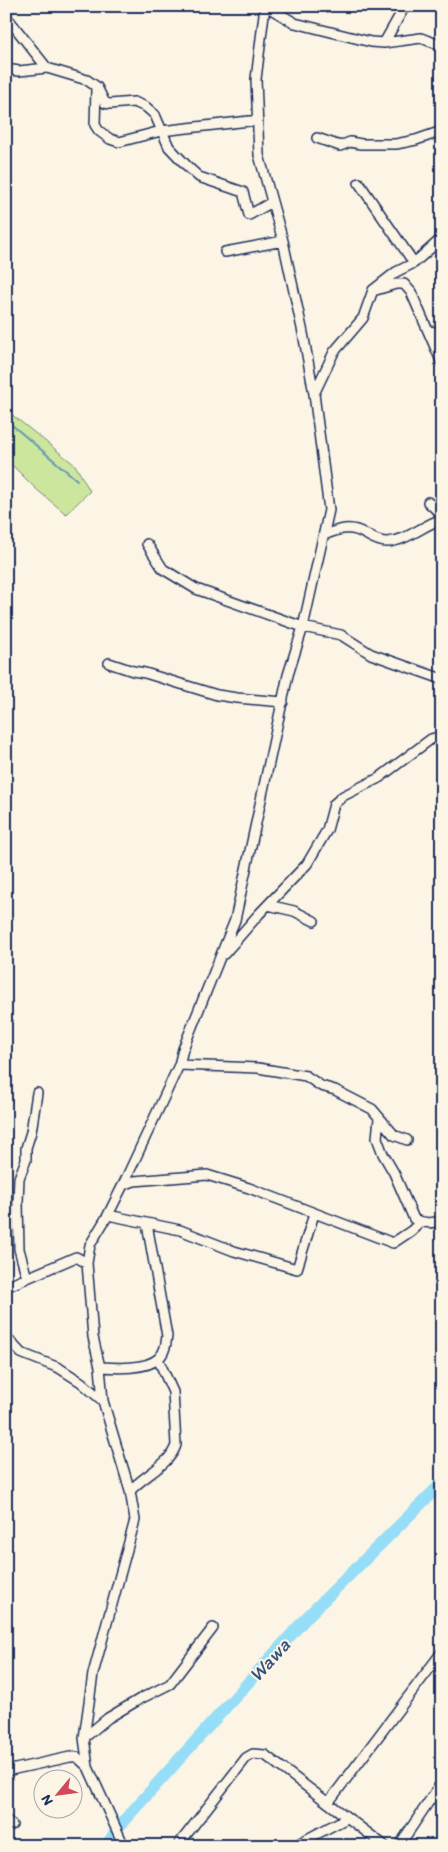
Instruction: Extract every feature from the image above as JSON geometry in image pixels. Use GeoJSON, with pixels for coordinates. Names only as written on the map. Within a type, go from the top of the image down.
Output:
{"type":"FeatureCollection","features":[{"type":"Feature","properties":{"kind":"street"},"geometry":{"type":"LineString","coordinates":[[6,1287],[76,1256],[90,1245],[123,1185],[179,1064],[183,1049],[235,920],[288,675],[303,627],[330,510],[314,394],[283,240],[259,155],[256,78],[265,6],[295,23],[371,42],[384,43],[421,38],[442,46]]}},
{"type":"Feature","properties":{"kind":"street"},"geometry":{"type":"LineString","coordinates":[[384,43],[405,6]]}},
{"type":"Feature","properties":{"kind":"street"},"geometry":{"type":"LineString","coordinates":[[6,16],[47,68]]}},
{"type":"Feature","properties":{"kind":"street"},"geometry":{"type":"LineString","coordinates":[[6,69],[19,71],[47,68],[87,80],[96,88],[105,103],[134,102],[146,107],[155,115],[169,147],[199,177],[243,192],[249,215],[272,202]]}},
{"type":"Feature","properties":{"kind":"street"},"geometry":{"type":"LineString","coordinates":[[96,88],[95,125],[99,131],[110,139],[119,142],[162,131],[258,120]]}},
{"type":"Feature","properties":{"kind":"street"},"geometry":{"type":"LineString","coordinates":[[317,138],[340,146],[350,142],[361,144],[396,144],[416,140],[438,132],[442,134]]}},
{"type":"Feature","properties":{"kind":"street"},"geometry":{"type":"LineString","coordinates":[[359,183],[414,263]]}},
{"type":"Feature","properties":{"kind":"street"},"geometry":{"type":"LineString","coordinates":[[314,394],[334,352],[363,318],[373,290],[388,278],[414,263],[442,238]]}},
{"type":"Feature","properties":{"kind":"street"},"geometry":{"type":"LineString","coordinates":[[225,252],[283,240]]}},
{"type":"Feature","properties":{"kind":"street"},"geometry":{"type":"LineString","coordinates":[[373,290],[396,284],[404,284],[410,292],[442,363]]}},
{"type":"Feature","properties":{"kind":"street"},"geometry":{"type":"LineString","coordinates":[[428,331],[442,333]]}},
{"type":"Feature","properties":{"kind":"street"},"geometry":{"type":"LineString","coordinates":[[311,380],[325,372]]}},
{"type":"Feature","properties":{"kind":"street"},"geometry":{"type":"LineString","coordinates":[[428,502],[442,515]]}},
{"type":"Feature","properties":{"kind":"street"},"geometry":{"type":"LineString","coordinates":[[324,535],[338,529],[349,528],[363,533],[376,541],[387,542],[400,540],[442,519]]}},
{"type":"Feature","properties":{"kind":"street"},"geometry":{"type":"LineString","coordinates":[[147,544],[163,569],[196,589],[303,627],[341,635],[371,654],[442,680]]}},
{"type":"Feature","properties":{"kind":"street"},"geometry":{"type":"LineString","coordinates":[[109,662],[133,671],[217,695],[283,702]]}},
{"type":"Feature","properties":{"kind":"street"},"geometry":{"type":"LineString","coordinates":[[221,957],[307,864],[327,830],[334,804],[343,796],[379,778],[431,739],[442,736]]}},
{"type":"Feature","properties":{"kind":"street"},"geometry":{"type":"LineString","coordinates":[[268,905],[294,911],[314,921]]}},
{"type":"Feature","properties":{"kind":"street"},"geometry":{"type":"LineString","coordinates":[[179,1064],[258,1068],[306,1076],[322,1086],[335,1090],[372,1109],[394,1135],[407,1140]]}},
{"type":"Feature","properties":{"kind":"street"},"geometry":{"type":"LineString","coordinates":[[27,1278],[19,1249],[19,1178],[26,1160],[26,1148],[31,1132],[37,1093]]}},
{"type":"Feature","properties":{"kind":"street"},"geometry":{"type":"LineString","coordinates":[[379,1118],[377,1138],[414,1219],[433,1223],[442,1220]]}},
{"type":"Feature","properties":{"kind":"street"},"geometry":{"type":"LineString","coordinates":[[123,1185],[134,1181],[207,1176],[249,1188],[393,1243],[412,1231],[421,1222]]}},
{"type":"Feature","properties":{"kind":"street"},"geometry":{"type":"LineString","coordinates":[[108,1215],[180,1230],[234,1250],[297,1269],[314,1214]]}},
{"type":"Feature","properties":{"kind":"street"},"geometry":{"type":"LineString","coordinates":[[100,1366],[118,1368],[142,1365],[158,1359],[165,1350],[167,1336],[147,1224]]}},
{"type":"Feature","properties":{"kind":"street"},"geometry":{"type":"LineString","coordinates":[[90,1245],[87,1263],[93,1336],[100,1366],[103,1401],[130,1491],[136,1520],[93,1674],[84,1738],[88,1767],[124,1846]]}},
{"type":"Feature","properties":{"kind":"street"},"geometry":{"type":"LineString","coordinates":[[76,1256],[87,1263]]}},
{"type":"Feature","properties":{"kind":"street"},"geometry":{"type":"LineString","coordinates":[[6,1337],[21,1353],[59,1368],[81,1382],[103,1401]]}},
{"type":"Feature","properties":{"kind":"street"},"geometry":{"type":"LineString","coordinates":[[130,1491],[138,1481],[164,1464],[174,1452],[176,1445],[173,1392],[158,1359]]}},
{"type":"Feature","properties":{"kind":"street"},"geometry":{"type":"LineString","coordinates":[[84,1738],[108,1718],[170,1684],[212,1628]]}},
{"type":"Feature","properties":{"kind":"street"},"geometry":{"type":"LineString","coordinates":[[328,1803],[440,1658]]}},
{"type":"Feature","properties":{"kind":"street"},"geometry":{"type":"LineString","coordinates":[[179,1844],[246,1758],[253,1754],[265,1755],[385,1846]]}},
{"type":"Feature","properties":{"kind":"street"},"geometry":{"type":"LineString","coordinates":[[6,1770],[70,1757],[78,1757],[88,1767]]}},
{"type":"Feature","properties":{"kind":"street"},"geometry":{"type":"LineString","coordinates":[[398,1846],[442,1782]]}},
{"type":"Feature","properties":{"kind":"street"},"geometry":{"type":"LineString","coordinates":[[294,1846],[347,1818]]}},
{"type":"Feature","properties":{"kind":"green space"},"geometry":{"type":"Polygon","coordinates":[[[6,410],[75,465],[90,491],[66,514],[36,489],[6,459],[6,410]]]}},
{"type":"Feature","properties":{"kind":"waterway"},"geometry":{"type":"LineString","coordinates":[[6,420],[77,480]]}},
{"type":"Feature","properties":{"kind":"waterway","name":"Wawa"},"geometry":{"type":"LineString","coordinates":[[106,1846],[120,1825],[308,1616],[442,1483]]}}]}
